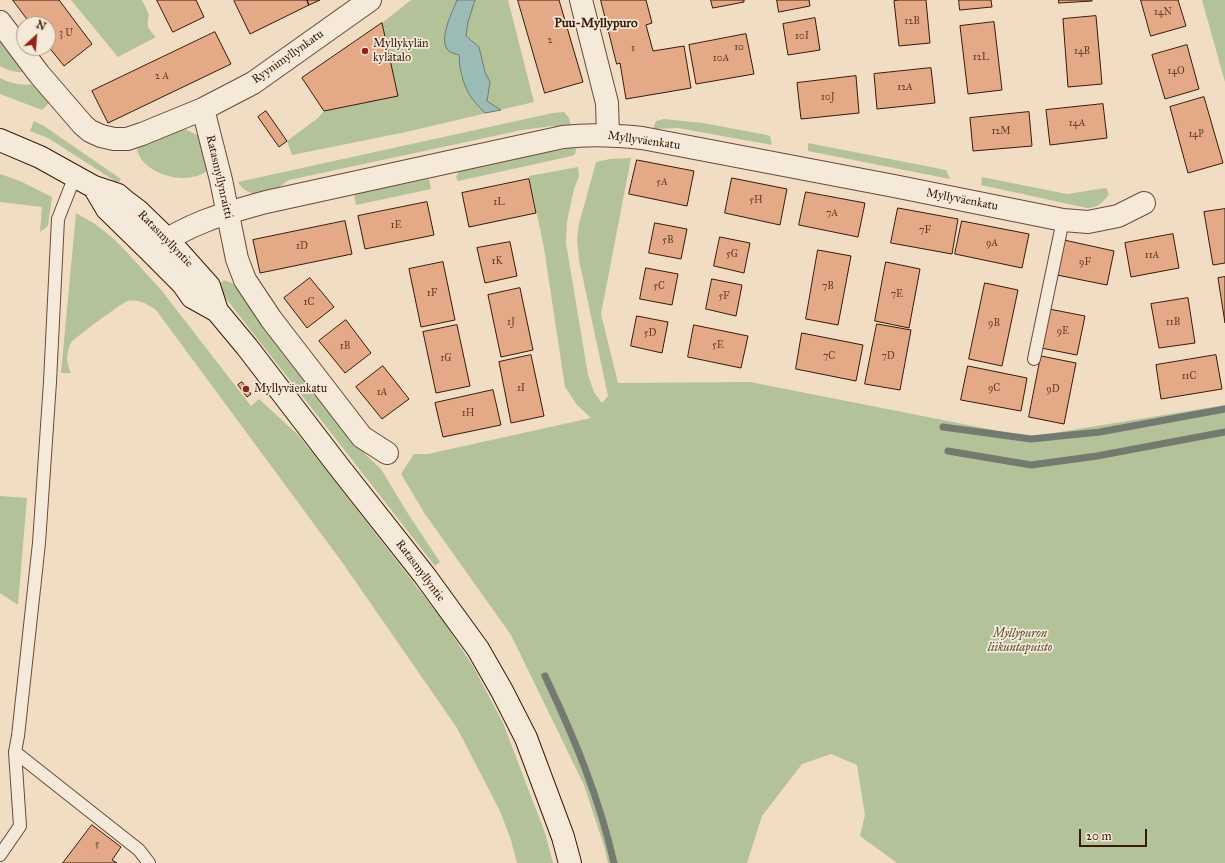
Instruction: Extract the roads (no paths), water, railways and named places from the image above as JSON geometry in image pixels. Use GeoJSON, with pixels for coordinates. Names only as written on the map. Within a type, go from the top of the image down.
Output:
{"type":"FeatureCollection","features":[{"type":"Feature","properties":{"kind":"street","name":"Ryynimyllynkatu"},"geometry":{"type":"LineString","coordinates":[[202,109],[253,83],[370,0]]}},
{"type":"Feature","properties":{"kind":"street"},"geometry":{"type":"LineString","coordinates":[[581,0],[606,102],[608,135]]}},
{"type":"Feature","properties":{"kind":"street"},"geometry":{"type":"LineString","coordinates":[[0,22],[39,74],[83,125],[101,136],[114,139],[127,139],[202,109]]}},
{"type":"Feature","properties":{"kind":"street","name":"Ratasmyllynraitti"},"geometry":{"type":"LineString","coordinates":[[202,109],[221,180],[237,258],[245,280],[271,319],[362,437],[387,452]]}},
{"type":"Feature","properties":{"kind":"street","name":"Myllyväenkatu"},"geometry":{"type":"LineString","coordinates":[[159,245],[199,222],[228,212],[266,202],[563,137],[608,135],[642,138],[1063,220],[1088,222],[1118,216],[1144,203]]}},
{"type":"Feature","properties":{"kind":"street","name":"Ratasmyllyntie"},"geometry":{"type":"LineString","coordinates":[[0,140],[40,157],[94,187],[118,195],[137,210],[192,297],[217,311],[247,347],[338,467],[425,576],[478,649],[526,738],[570,863]]}},
{"type":"Feature","properties":{"kind":"lane"},"geometry":{"type":"LineString","coordinates":[[0,855],[20,826],[15,752],[39,543],[50,382],[58,219],[75,176]]}},
{"type":"Feature","properties":{"kind":"lane"},"geometry":{"type":"LineString","coordinates":[[1034,359],[1063,220]]}},
{"type":"Feature","properties":{"kind":"lane"},"geometry":{"type":"LineString","coordinates":[[15,752],[139,850],[149,863]]}},
{"type":"Feature","properties":{"kind":"water"},"geometry":{"type":"Polygon","coordinates":[[[457,0],[475,0],[468,22],[466,36],[479,47],[485,72],[490,82],[487,101],[501,110],[485,113],[475,103],[468,93],[463,81],[459,55],[450,52],[446,47],[445,34],[449,19],[457,0]]]}},
{"type":"Feature","properties":{"kind":"waterway"},"geometry":{"type":"LineString","coordinates":[[943,427],[1031,439],[1100,432],[1225,409]]}},
{"type":"Feature","properties":{"kind":"waterway"},"geometry":{"type":"LineString","coordinates":[[948,451],[1031,465],[1097,456],[1225,432]]}},
{"type":"Feature","properties":{"kind":"waterway"},"geometry":{"type":"LineString","coordinates":[[545,676],[585,768],[601,815],[614,863]]}},
{"type":"Feature","properties":{"kind":"place","name":"Myllykylän kylätalo"},"geometry":{"type":"Point","coordinates":[365,51]}},
{"type":"Feature","properties":{"kind":"place","name":"Myllyväenkatu"},"geometry":{"type":"Point","coordinates":[246,389]}},
{"type":"Feature","properties":{"kind":"district","name":"Puu-Myllypuro"},"geometry":{"type":"Point","coordinates":[596,24]}},
{"type":"Feature","properties":{"kind":"park label","name":"Myllypuron liikuntapuisto"},"geometry":{"type":"Point","coordinates":[1020,641]}}]}
